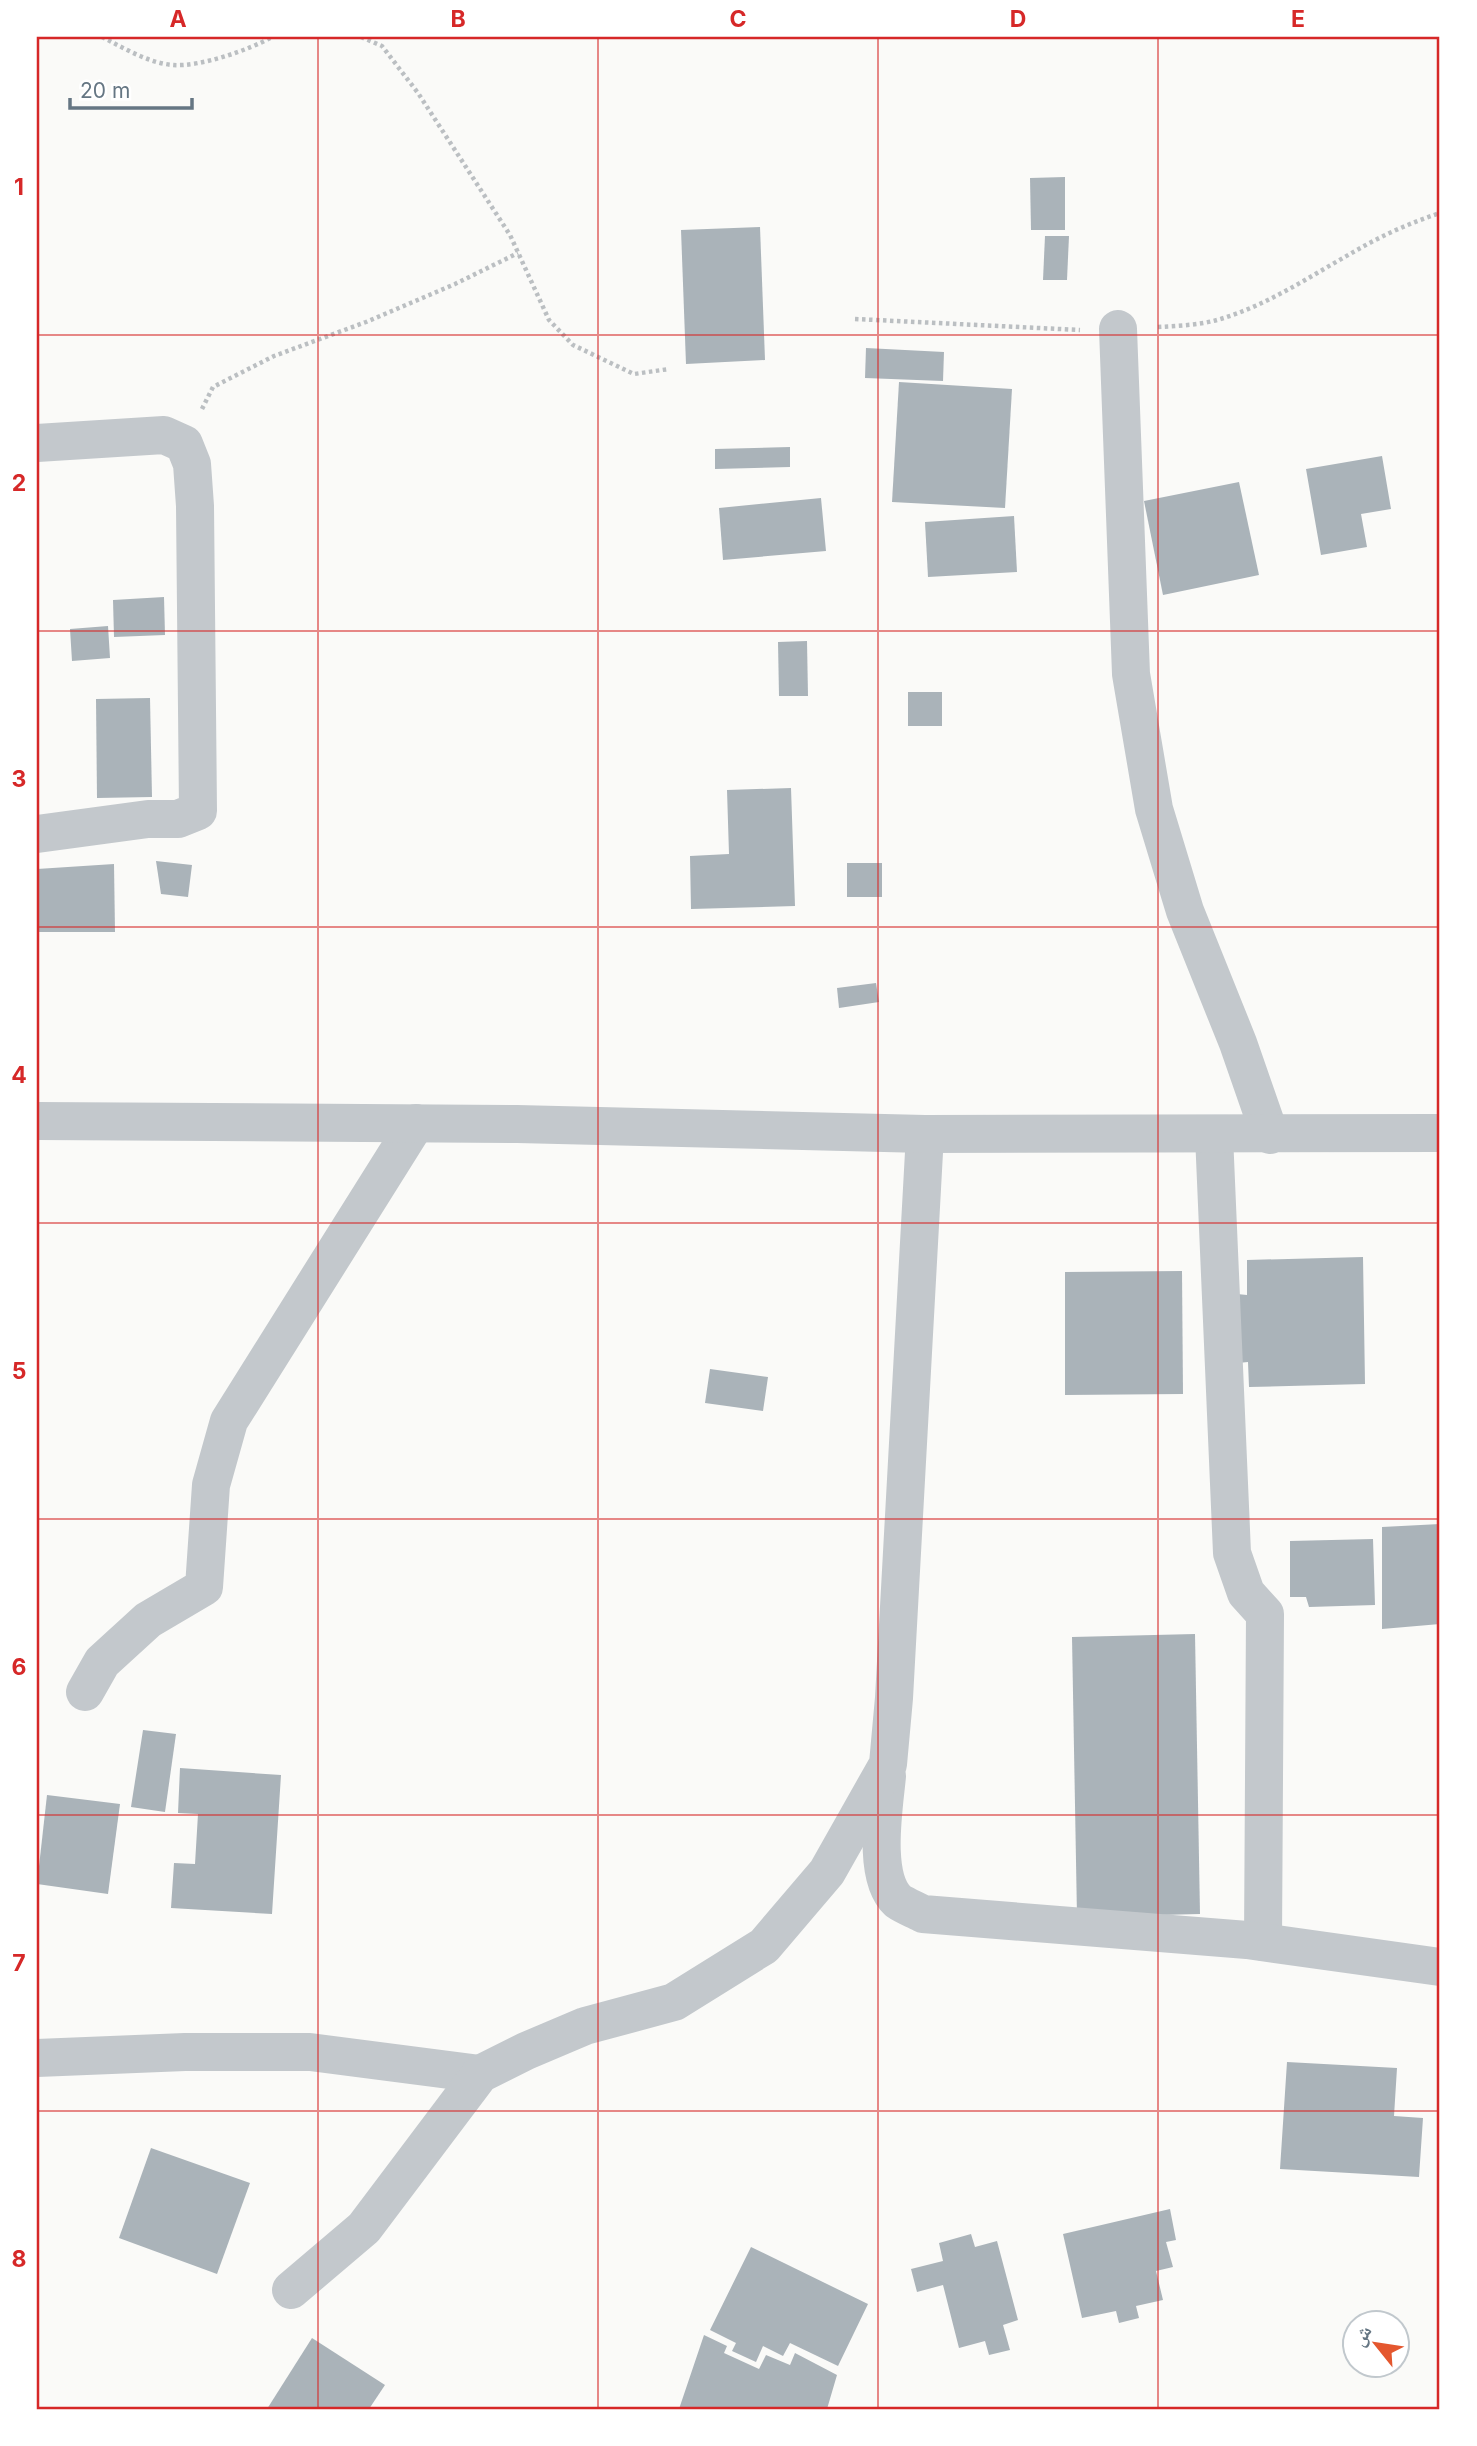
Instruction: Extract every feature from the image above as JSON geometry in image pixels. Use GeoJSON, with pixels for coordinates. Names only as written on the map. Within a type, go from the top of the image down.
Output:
{"type":"FeatureCollection","features":[{"type":"Feature","properties":{"kind":"street"},"geometry":{"type":"LineString","coordinates":[[1118,329],[1131,674],[1154,809],[1185,911],[1238,1043],[1270,1135]]}},
{"type":"Feature","properties":{"kind":"street"},"geometry":{"type":"LineString","coordinates":[[37,443],[164,435],[184,444],[192,464],[195,506],[198,811],[178,819],[148,819],[37,834]]}},
{"type":"Feature","properties":{"kind":"street"},"geometry":{"type":"LineString","coordinates":[[37,1121],[416,1123],[925,1134],[1440,1133]]}},
{"type":"Feature","properties":{"kind":"street"},"geometry":{"type":"LineString","coordinates":[[85,1692],[102,1662],[148,1620],[204,1587],[211,1485],[229,1421],[416,1123]]}},
{"type":"Feature","properties":{"kind":"street"},"geometry":{"type":"LineString","coordinates":[[925,1134],[895,1685],[881,1852],[887,1881],[898,1900],[923,1914],[1263,1942],[1440,1967]]}},
{"type":"Feature","properties":{"kind":"street"},"geometry":{"type":"LineString","coordinates":[[1214,1135],[1232,1553],[1246,1593],[1265,1614],[1263,1942]]}},
{"type":"Feature","properties":{"kind":"street"},"geometry":{"type":"LineString","coordinates":[[291,2290],[364,2228],[480,2074],[585,2026],[674,2002],[764,1946],[827,1872],[888,1764]]}},
{"type":"Feature","properties":{"kind":"street"},"geometry":{"type":"LineString","coordinates":[[37,2058],[185,2052],[310,2052],[480,2074]]}},
{"type":"Feature","properties":{"kind":"path"},"geometry":{"type":"LineString","coordinates":[[102,37],[139,56],[173,65],[209,61],[272,37]]}},
{"type":"Feature","properties":{"kind":"path"},"geometry":{"type":"LineString","coordinates":[[361,37],[382,46],[418,93],[510,234],[549,320],[573,345],[634,374],[669,369]]}},
{"type":"Feature","properties":{"kind":"path"},"geometry":{"type":"LineString","coordinates":[[855,319],[1093,331],[1217,320],[1259,303],[1359,248],[1440,213]]}},
{"type":"Feature","properties":{"kind":"path"},"geometry":{"type":"LineString","coordinates":[[184,444],[214,387],[274,356],[366,322],[456,284],[518,253]]}},
{"type":"Feature","properties":{"kind":"building"},"geometry":{"type":"Polygon","coordinates":[[[1065,177],[1065,230],[1031,230],[1030,178],[1065,177]]]}},
{"type":"Feature","properties":{"kind":"building"},"geometry":{"type":"Polygon","coordinates":[[[760,227],[765,360],[686,364],[681,230],[760,227]]]}},
{"type":"Feature","properties":{"kind":"building"},"geometry":{"type":"Polygon","coordinates":[[[1045,236],[1069,236],[1067,280],[1043,280],[1045,236]]]}},
{"type":"Feature","properties":{"kind":"building"},"geometry":{"type":"Polygon","coordinates":[[[866,348],[944,352],[943,381],[865,378],[866,348]]]}},
{"type":"Feature","properties":{"kind":"building"},"geometry":{"type":"Polygon","coordinates":[[[899,382],[1012,389],[1005,508],[892,502],[899,382]]]}},
{"type":"Feature","properties":{"kind":"building"},"geometry":{"type":"Polygon","coordinates":[[[790,447],[790,467],[715,469],[715,449],[790,447]]]}},
{"type":"Feature","properties":{"kind":"building"},"geometry":{"type":"Polygon","coordinates":[[[1382,456],[1391,509],[1361,514],[1367,547],[1321,555],[1306,469],[1382,456]]]}},
{"type":"Feature","properties":{"kind":"building"},"geometry":{"type":"Polygon","coordinates":[[[1239,482],[1259,575],[1163,595],[1144,501],[1239,482]]]}},
{"type":"Feature","properties":{"kind":"building"},"geometry":{"type":"Polygon","coordinates":[[[821,498],[826,551],[723,560],[719,508],[821,498]]]}},
{"type":"Feature","properties":{"kind":"building"},"geometry":{"type":"Polygon","coordinates":[[[1014,516],[1017,572],[928,577],[925,522],[1014,516]]]}},
{"type":"Feature","properties":{"kind":"building"},"geometry":{"type":"Polygon","coordinates":[[[164,597],[165,635],[114,637],[113,600],[164,597]]]}},
{"type":"Feature","properties":{"kind":"building"},"geometry":{"type":"Polygon","coordinates":[[[108,626],[110,658],[72,661],[70,629],[108,626]]]}},
{"type":"Feature","properties":{"kind":"building"},"geometry":{"type":"Polygon","coordinates":[[[807,641],[808,696],[779,696],[778,642],[807,641]]]}},
{"type":"Feature","properties":{"kind":"building"},"geometry":{"type":"Polygon","coordinates":[[[908,692],[942,692],[942,726],[908,726],[908,692]]]}},
{"type":"Feature","properties":{"kind":"building"},"geometry":{"type":"Polygon","coordinates":[[[150,698],[152,797],[97,798],[96,699],[150,698]]]}},
{"type":"Feature","properties":{"kind":"building"},"geometry":{"type":"Polygon","coordinates":[[[791,788],[795,906],[691,909],[690,856],[729,854],[727,790],[791,788]]]}},
{"type":"Feature","properties":{"kind":"building"},"geometry":{"type":"Polygon","coordinates":[[[156,861],[192,865],[188,897],[161,894],[156,861]]]}},
{"type":"Feature","properties":{"kind":"building"},"geometry":{"type":"Polygon","coordinates":[[[847,863],[882,863],[882,897],[847,897],[847,863]]]}},
{"type":"Feature","properties":{"kind":"building"},"geometry":{"type":"Polygon","coordinates":[[[114,864],[115,932],[37,932],[37,869],[114,864]]]}},
{"type":"Feature","properties":{"kind":"building"},"geometry":{"type":"Polygon","coordinates":[[[876,983],[879,1002],[839,1008],[837,988],[876,983]]]}},
{"type":"Feature","properties":{"kind":"building"},"geometry":{"type":"Polygon","coordinates":[[[1363,1257],[1365,1384],[1249,1387],[1248,1362],[1238,1363],[1237,1294],[1247,1295],[1247,1260],[1363,1257]]]}},
{"type":"Feature","properties":{"kind":"building"},"geometry":{"type":"Polygon","coordinates":[[[1182,1271],[1183,1394],[1065,1395],[1065,1272],[1182,1271]]]}},
{"type":"Feature","properties":{"kind":"building"},"geometry":{"type":"Polygon","coordinates":[[[710,1369],[768,1377],[763,1411],[705,1403],[710,1369]]]}},
{"type":"Feature","properties":{"kind":"building"},"geometry":{"type":"Polygon","coordinates":[[[1440,1524],[1440,1624],[1382,1629],[1382,1527],[1440,1524]]]}},
{"type":"Feature","properties":{"kind":"building"},"geometry":{"type":"Polygon","coordinates":[[[1373,1539],[1375,1605],[1309,1607],[1306,1597],[1290,1597],[1290,1541],[1373,1539]]]}},
{"type":"Feature","properties":{"kind":"building"},"geometry":{"type":"Polygon","coordinates":[[[1195,1634],[1200,1914],[1077,1917],[1072,1637],[1195,1634]]]}},
{"type":"Feature","properties":{"kind":"building"},"geometry":{"type":"Polygon","coordinates":[[[143,1730],[176,1734],[165,1812],[131,1807],[143,1730]]]}},
{"type":"Feature","properties":{"kind":"building"},"geometry":{"type":"Polygon","coordinates":[[[180,1768],[281,1775],[272,1914],[171,1908],[174,1863],[195,1864],[198,1814],[178,1813],[180,1768]]]}},
{"type":"Feature","properties":{"kind":"building"},"geometry":{"type":"Polygon","coordinates":[[[47,1795],[120,1804],[108,1894],[37,1884],[47,1795]]]}},
{"type":"Feature","properties":{"kind":"building"},"geometry":{"type":"Polygon","coordinates":[[[1287,2062],[1397,2068],[1394,2116],[1423,2118],[1419,2177],[1280,2169],[1287,2062]]]}},
{"type":"Feature","properties":{"kind":"building"},"geometry":{"type":"Polygon","coordinates":[[[151,2148],[250,2183],[217,2274],[119,2238],[151,2148]]]}},
{"type":"Feature","properties":{"kind":"building"},"geometry":{"type":"Polygon","coordinates":[[[1170,2209],[1176,2240],[1166,2242],[1173,2267],[1156,2271],[1163,2300],[1136,2306],[1139,2318],[1119,2323],[1116,2311],[1082,2318],[1063,2234],[1170,2209]]]}},
{"type":"Feature","properties":{"kind":"building"},"geometry":{"type":"Polygon","coordinates":[[[971,2234],[975,2247],[997,2241],[1018,2320],[1003,2325],[1010,2350],[989,2355],[985,2341],[959,2348],[943,2285],[917,2292],[911,2269],[943,2261],[939,2243],[971,2234]]]}},
{"type":"Feature","properties":{"kind":"building"},"geometry":{"type":"Polygon","coordinates":[[[751,2247],[868,2304],[838,2366],[790,2343],[783,2356],[763,2346],[756,2362],[732,2351],[736,2343],[710,2330],[751,2247]]]}},
{"type":"Feature","properties":{"kind":"building"},"geometry":{"type":"Polygon","coordinates":[[[704,2335],[727,2346],[724,2353],[759,2369],[766,2355],[790,2365],[795,2353],[837,2375],[827,2409],[679,2409],[704,2335]]]}},
{"type":"Feature","properties":{"kind":"building"},"geometry":{"type":"Polygon","coordinates":[[[312,2338],[385,2385],[369,2409],[267,2409],[312,2338]]]}}]}
